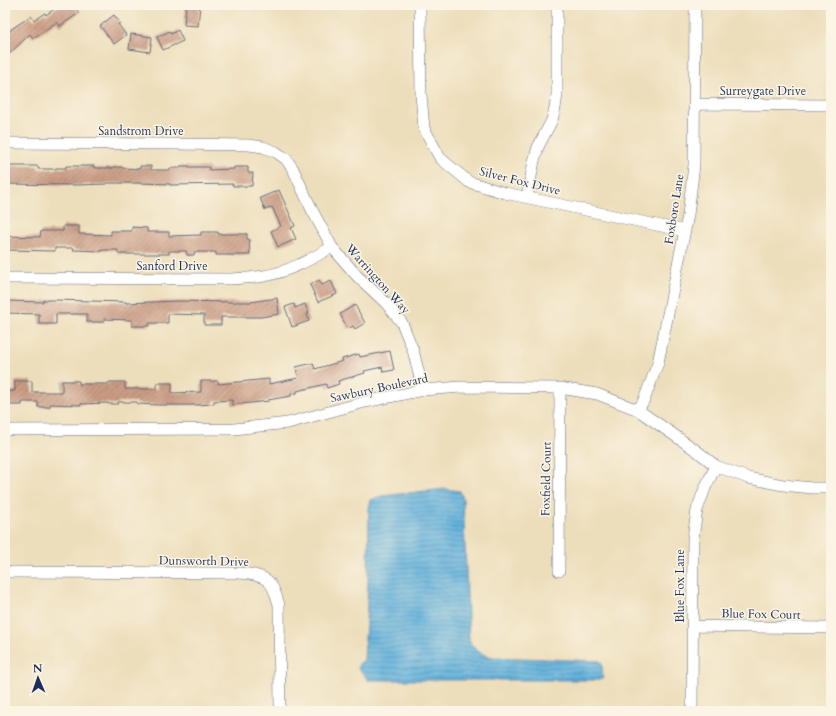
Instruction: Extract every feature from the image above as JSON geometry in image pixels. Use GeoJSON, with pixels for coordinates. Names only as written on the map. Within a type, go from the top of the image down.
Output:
{"type":"FeatureCollection","features":[{"type":"Feature","properties":{"kind":"street","name":"Silver Fox Drive"},"geometry":{"type":"LineString","coordinates":[[420,5],[421,95],[424,128],[440,158],[469,182],[505,194],[685,231]]}},
{"type":"Feature","properties":{"kind":"street"},"geometry":{"type":"LineString","coordinates":[[527,198],[538,147],[552,120],[555,108],[557,95],[557,5]]}},
{"type":"Feature","properties":{"kind":"street","name":"Foxboro Lane"},"geometry":{"type":"LineString","coordinates":[[638,410],[644,400],[658,363],[688,215],[694,166],[695,5]]}},
{"type":"Feature","properties":{"kind":"street","name":"Surreygate Drive"},"geometry":{"type":"LineString","coordinates":[[695,104],[831,105]]}},
{"type":"Feature","properties":{"kind":"street","name":"Sandstrom Drive"},"geometry":{"type":"LineString","coordinates":[[5,143],[249,145],[263,147],[276,152]]}},
{"type":"Feature","properties":{"kind":"street","name":"Warrington Way"},"geometry":{"type":"LineString","coordinates":[[276,152],[286,159],[293,168],[312,210],[332,247],[357,276],[386,303],[402,323],[413,350],[423,390]]}},
{"type":"Feature","properties":{"kind":"street","name":"Sanford Drive"},"geometry":{"type":"LineString","coordinates":[[5,278],[230,279],[265,276],[286,271],[332,247]]}},
{"type":"Feature","properties":{"kind":"street","name":"Sawbury Boulevard"},"geometry":{"type":"LineString","coordinates":[[5,430],[234,429],[288,423],[365,402],[423,390],[461,387],[560,388],[597,394],[638,410],[716,466],[748,478],[783,485],[831,488]]}},
{"type":"Feature","properties":{"kind":"street","name":"Foxfield Court"},"geometry":{"type":"LineString","coordinates":[[558,571],[560,388]]}},
{"type":"Feature","properties":{"kind":"street","name":"Blue Fox Lane"},"geometry":{"type":"LineString","coordinates":[[692,711],[693,538],[697,510],[705,488],[716,466]]}},
{"type":"Feature","properties":{"kind":"street","name":"Dunsworth Drive"},"geometry":{"type":"LineString","coordinates":[[5,572],[240,573],[254,575],[268,581],[275,593],[279,605],[280,711]]}},
{"type":"Feature","properties":{"kind":"street","name":"Blue Fox Court"},"geometry":{"type":"LineString","coordinates":[[693,626],[828,628]]}},
{"type":"Feature","properties":{"kind":"water"},"geometry":{"type":"Polygon","coordinates":[[[445,489],[460,491],[463,499],[469,640],[475,649],[492,657],[600,661],[602,664],[603,678],[599,680],[368,680],[358,669],[359,664],[364,660],[368,583],[369,508],[371,500],[381,496],[445,489]]]}},
{"type":"Feature","properties":{"kind":"building"},"geometry":{"type":"Polygon","coordinates":[[[60,5],[73,5],[79,13],[60,26],[57,22],[33,38],[30,34],[5,58],[5,35],[31,16],[34,20],[45,13],[46,15],[60,5]]]}},
{"type":"Feature","properties":{"kind":"building"},"geometry":{"type":"Polygon","coordinates":[[[186,5],[200,5],[198,26],[184,25],[186,5]]]}},
{"type":"Feature","properties":{"kind":"building"},"geometry":{"type":"Polygon","coordinates":[[[114,15],[120,23],[118,24],[126,35],[114,44],[100,26],[114,15]]]}},
{"type":"Feature","properties":{"kind":"building"},"geometry":{"type":"Polygon","coordinates":[[[178,30],[183,41],[163,50],[157,37],[170,31],[171,34],[178,30]]]}},
{"type":"Feature","properties":{"kind":"building"},"geometry":{"type":"Polygon","coordinates":[[[131,34],[152,37],[150,52],[129,49],[131,34]]]}},
{"type":"Feature","properties":{"kind":"building"},"geometry":{"type":"Polygon","coordinates":[[[5,166],[38,166],[38,169],[66,168],[66,166],[94,166],[94,168],[122,167],[140,169],[140,166],[151,166],[151,170],[170,170],[170,168],[180,168],[180,166],[209,167],[209,170],[248,167],[248,173],[253,173],[252,186],[233,186],[233,184],[170,185],[140,183],[77,185],[5,184],[5,166]]]}},
{"type":"Feature","properties":{"kind":"building"},"geometry":{"type":"Polygon","coordinates":[[[279,190],[295,226],[291,228],[296,239],[278,247],[271,231],[281,226],[272,207],[265,210],[260,198],[279,190]]]}},
{"type":"Feature","properties":{"kind":"building"},"geometry":{"type":"Polygon","coordinates":[[[63,226],[79,226],[79,234],[111,235],[111,231],[132,231],[132,227],[147,228],[147,232],[169,232],[169,236],[201,235],[201,232],[218,232],[218,234],[247,234],[247,239],[249,239],[250,255],[216,255],[216,252],[194,252],[194,255],[187,255],[186,251],[169,251],[169,254],[118,254],[118,250],[73,250],[74,248],[55,248],[55,251],[5,250],[5,236],[40,237],[41,231],[63,231],[63,226]]]}},
{"type":"Feature","properties":{"kind":"building"},"geometry":{"type":"Polygon","coordinates":[[[319,280],[322,285],[331,281],[337,294],[318,302],[310,285],[319,280]]]}},
{"type":"Feature","properties":{"kind":"building"},"geometry":{"type":"Polygon","coordinates":[[[277,298],[279,314],[261,317],[221,317],[221,325],[204,325],[204,315],[168,314],[168,323],[149,323],[149,326],[132,326],[132,320],[104,319],[104,322],[87,322],[87,314],[56,314],[56,324],[39,324],[39,314],[5,313],[5,301],[43,302],[43,300],[56,300],[126,303],[178,301],[251,302],[277,298]]]}},
{"type":"Feature","properties":{"kind":"building"},"geometry":{"type":"Polygon","coordinates":[[[294,304],[295,308],[305,304],[309,314],[307,314],[309,321],[292,327],[285,307],[294,304]]]}},
{"type":"Feature","properties":{"kind":"building"},"geometry":{"type":"Polygon","coordinates":[[[355,305],[365,323],[355,329],[353,326],[348,329],[340,314],[355,305]]]}},
{"type":"Feature","properties":{"kind":"building"},"geometry":{"type":"Polygon","coordinates":[[[390,351],[394,370],[383,372],[382,367],[364,371],[365,373],[338,381],[339,384],[327,388],[326,384],[297,391],[297,393],[291,394],[291,396],[268,400],[269,401],[232,405],[232,400],[214,401],[214,404],[196,405],[159,405],[137,404],[137,402],[118,402],[118,404],[50,404],[50,407],[38,407],[38,402],[22,402],[22,405],[5,405],[5,391],[15,391],[15,381],[32,381],[32,392],[62,392],[62,381],[79,381],[79,384],[108,384],[109,382],[125,382],[125,389],[157,389],[157,383],[172,383],[172,393],[201,392],[201,381],[218,381],[218,384],[269,379],[269,384],[298,378],[296,367],[313,363],[315,369],[343,361],[342,359],[359,354],[360,357],[390,351]]]}}]}
